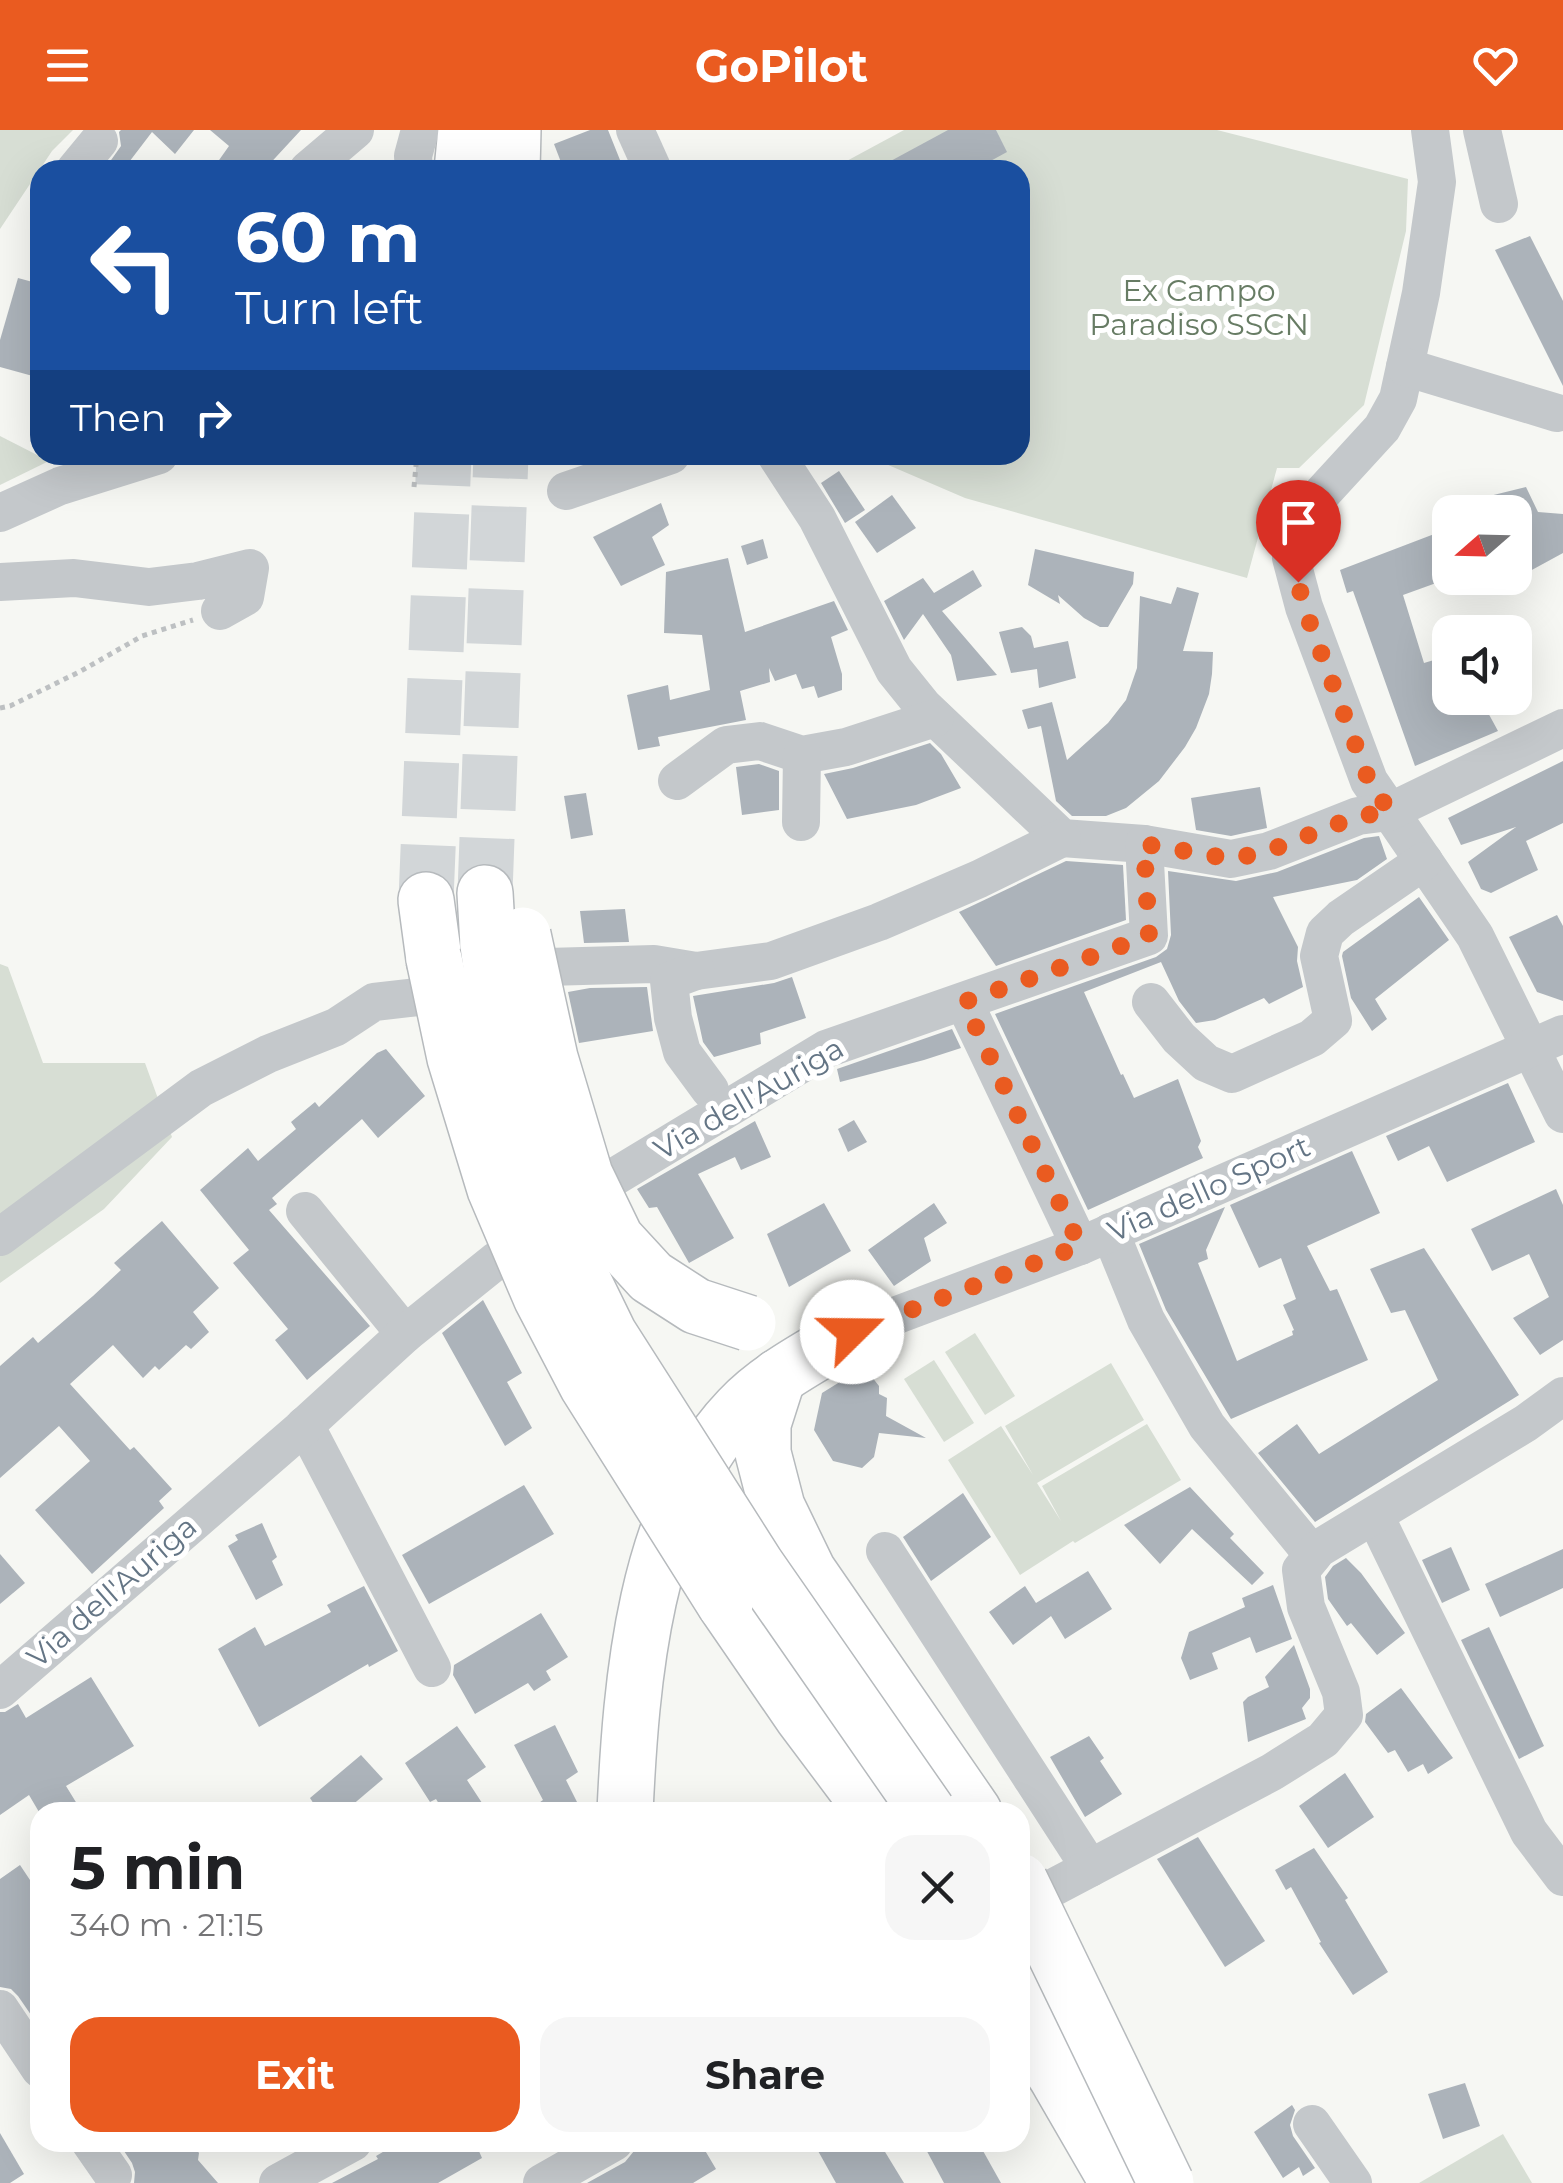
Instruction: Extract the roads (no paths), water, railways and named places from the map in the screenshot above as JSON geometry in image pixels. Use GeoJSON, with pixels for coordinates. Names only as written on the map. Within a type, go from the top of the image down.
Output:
{"type":"FeatureCollection","features":[{"type":"Feature","properties":{"kind":"highway"},"geometry":{"type":"LineString","coordinates":[[463,160],[466,130]]}},
{"type":"Feature","properties":{"kind":"highway"},"geometry":{"type":"LineString","coordinates":[[512,160],[513,130]]}},
{"type":"Feature","properties":{"kind":"highway"},"geometry":{"type":"LineString","coordinates":[[426,900],[426,978],[456,1058],[495,1189],[542,1296],[587,1384],[724,1604],[866,1802]]}},
{"type":"Feature","properties":{"kind":"highway"},"geometry":{"type":"LineString","coordinates":[[512,927],[586,1176],[616,1239],[651,1277],[696,1306],[748,1323],[794,1330],[852,1332]]}},
{"type":"Feature","properties":{"kind":"highway"},"geometry":{"type":"LineString","coordinates":[[512,927],[506,1066],[550,1213],[609,1334],[757,1566],[921,1802]]}},
{"type":"Feature","properties":{"kind":"highway"},"geometry":{"type":"LineString","coordinates":[[625,1802],[642,1635],[680,1496],[706,1450],[740,1409],[778,1377],[852,1332]]}},
{"type":"Feature","properties":{"kind":"highway"},"geometry":{"type":"LineString","coordinates":[[778,1377],[763,1424],[763,1453],[777,1507],[808,1572],[967,1802]]}},
{"type":"Feature","properties":{"kind":"highway"},"geometry":{"type":"LineString","coordinates":[[802,1716],[844,1802]]}},
{"type":"Feature","properties":{"kind":"highway"},"geometry":{"type":"LineString","coordinates":[[1030,1888],[1165,2183]]}},
{"type":"Feature","properties":{"kind":"highway"},"geometry":{"type":"LineString","coordinates":[[1030,1966],[1165,2183]]}},
{"type":"Feature","properties":{"kind":"highway"},"geometry":{"type":"LineString","coordinates":[[1030,2036],[1118,2183]]}},
{"type":"Feature","properties":{"kind":"highway"},"geometry":{"type":"LineString","coordinates":[[1030,2068],[1118,2183]]}},
{"type":"Feature","properties":{"kind":"street"},"geometry":{"type":"LineString","coordinates":[[320,160],[355,130]]}},
{"type":"Feature","properties":{"kind":"street"},"geometry":{"type":"LineString","coordinates":[[413,160],[420,130]]}},
{"type":"Feature","properties":{"kind":"street"},"geometry":{"type":"LineString","coordinates":[[634,130],[648,160]]}},
{"type":"Feature","properties":{"kind":"street"},"geometry":{"type":"LineString","coordinates":[[1430,130],[1437,182],[1421,293],[1398,398],[1382,428],[1304,512],[1294,535],[1292,558],[1304,607],[1369,781],[1547,1041],[1563,1114]]}},
{"type":"Feature","properties":{"kind":"street"},"geometry":{"type":"LineString","coordinates":[[1482,130],[1499,204]]}},
{"type":"Feature","properties":{"kind":"street"},"geometry":{"type":"LineString","coordinates":[[83,160],[99,141]]}},
{"type":"Feature","properties":{"kind":"street"},"geometry":{"type":"LineString","coordinates":[[1405,367],[1557,413]]}},
{"type":"Feature","properties":{"kind":"street"},"geometry":{"type":"LineString","coordinates":[[0,513],[60,486],[127,465]]}},
{"type":"Feature","properties":{"kind":"street"},"geometry":{"type":"LineString","coordinates":[[566,491],[642,465]]}},
{"type":"Feature","properties":{"kind":"street"},"geometry":{"type":"LineString","coordinates":[[783,465],[817,518],[894,670],[923,706],[1062,838]]}},
{"type":"Feature","properties":{"kind":"street"},"geometry":{"type":"LineString","coordinates":[[0,582],[74,578],[149,588],[250,568],[245,597],[220,611]]}},
{"type":"Feature","properties":{"kind":"street"},"geometry":{"type":"LineString","coordinates":[[677,781],[726,745],[760,741],[802,755],[846,747],[935,718]]}},
{"type":"Feature","properties":{"kind":"street"},"geometry":{"type":"LineString","coordinates":[[710,1090],[682,1052],[669,982],[696,971],[771,961],[879,922],[1062,838],[1144,844],[1232,859],[1268,851],[1358,816],[1390,812],[1563,728]]}},
{"type":"Feature","properties":{"kind":"street"},"geometry":{"type":"LineString","coordinates":[[801,822],[802,755]]}},
{"type":"Feature","properties":{"kind":"street","name":"Via dell'Auriga"},"geometry":{"type":"LineString","coordinates":[[606,1182],[826,1049],[1149,936],[1144,844]]}},
{"type":"Feature","properties":{"kind":"street"},"geometry":{"type":"LineString","coordinates":[[1151,1002],[1206,1063],[1232,1074],[1312,1038],[1332,1020],[1319,956],[1326,933],[1341,918],[1424,861]]}},
{"type":"Feature","properties":{"kind":"street"},"geometry":{"type":"LineString","coordinates":[[512,927],[696,971]]}},
{"type":"Feature","properties":{"kind":"street"},"geometry":{"type":"LineString","coordinates":[[0,1236],[201,1088],[336,1026],[374,1002],[426,978]]}},
{"type":"Feature","properties":{"kind":"street"},"geometry":{"type":"LineString","coordinates":[[964,1002],[1095,1239],[1207,1426],[1314,1554]]}},
{"type":"Feature","properties":{"kind":"street","name":"Via dello Sport"},"geometry":{"type":"LineString","coordinates":[[852,1332],[1095,1239],[1547,1041]]}},
{"type":"Feature","properties":{"kind":"street"},"geometry":{"type":"LineString","coordinates":[[305,1211],[405,1334]]}},
{"type":"Feature","properties":{"kind":"street","name":"Via dell'Auriga"},"geometry":{"type":"LineString","coordinates":[[0,1690],[405,1334],[497,1260]]}},
{"type":"Feature","properties":{"kind":"street"},"geometry":{"type":"LineString","coordinates":[[1030,1888],[1090,1868],[1272,1772],[1323,1740],[1344,1715],[1341,1692],[1306,1607],[1301,1570],[1318,1549],[1526,1423],[1563,1396]]}},
{"type":"Feature","properties":{"kind":"street"},"geometry":{"type":"LineString","coordinates":[[305,1425],[432,1668]]}},
{"type":"Feature","properties":{"kind":"street"},"geometry":{"type":"LineString","coordinates":[[1375,1516],[1529,1832],[1563,1877]]}},
{"type":"Feature","properties":{"kind":"street"},"geometry":{"type":"LineString","coordinates":[[885,1551],[1090,1868]]}},
{"type":"Feature","properties":{"kind":"street"},"geometry":{"type":"LineString","coordinates":[[0,2009],[30,2054]]}},
{"type":"Feature","properties":{"kind":"street"},"geometry":{"type":"LineString","coordinates":[[1312,2124],[1353,2183]]}},
{"type":"Feature","properties":{"kind":"street"},"geometry":{"type":"LineString","coordinates":[[97,2152],[113,2175]]}},
{"type":"Feature","properties":{"kind":"street"},"geometry":{"type":"LineString","coordinates":[[278,2183],[335,2152]]}},
{"type":"Feature","properties":{"kind":"street"},"geometry":{"type":"LineString","coordinates":[[542,2183],[593,2152]]}},
{"type":"Feature","properties":{"kind":"tunnel"},"geometry":{"type":"LineString","coordinates":[[426,900],[444,465]]}},
{"type":"Feature","properties":{"kind":"tunnel"},"geometry":{"type":"LineString","coordinates":[[485,893],[501,465]]}},
{"type":"Feature","properties":{"kind":"park label","name":"Ex Campo Paradiso SSCN"},"geometry":{"type":"Point","coordinates":[1199,308]}}]}
